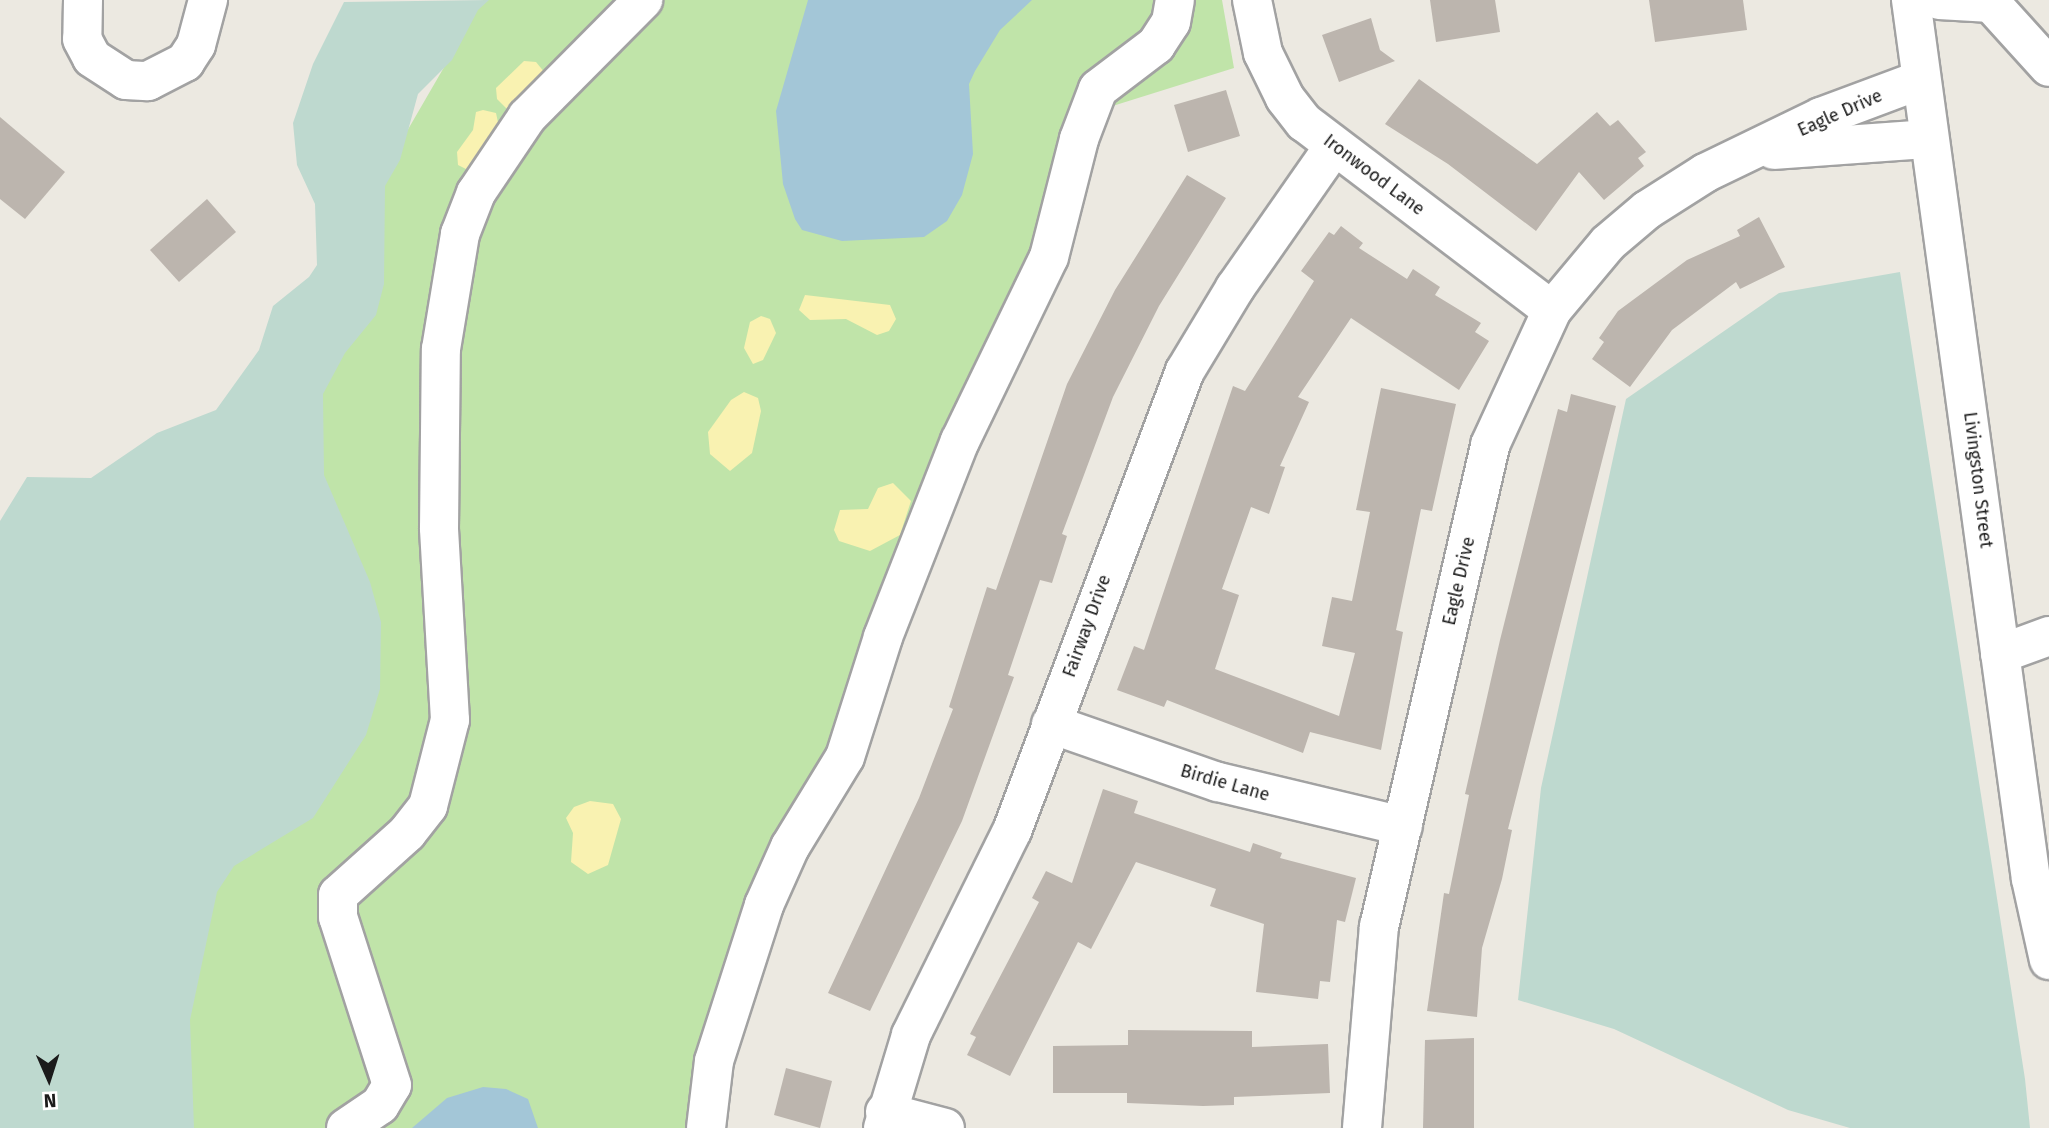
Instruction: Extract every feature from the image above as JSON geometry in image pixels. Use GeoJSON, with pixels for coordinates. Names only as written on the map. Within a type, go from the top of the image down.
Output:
{"type":"FeatureCollection","features":[{"type":"Feature","properties":{"kind":"street"},"geometry":{"type":"LineString","coordinates":[[83,0],[82,39],[92,58],[127,80],[148,81],[184,62],[196,45],[208,0]]}},
{"type":"Feature","properties":{"kind":"street"},"geometry":{"type":"LineString","coordinates":[[346,1128],[380,1105],[392,1085],[338,917],[338,895],[428,806],[450,720],[439,528],[440,349],[460,234],[476,193],[527,117],[643,0]]}},
{"type":"Feature","properties":{"kind":"street"},"geometry":{"type":"LineString","coordinates":[[706,1128],[714,1061],[764,905],[790,847],[845,757],[883,637],[942,487],[1002,348],[1049,257],[1079,139],[1098,89],[1156,45],[1171,22],[1175,0]]}},
{"type":"Feature","properties":{"kind":"street","name":"Ironwood Lane"},"geometry":{"type":"LineString","coordinates":[[1252,0],[1264,53],[1285,97],[1334,146],[1552,310]]}},
{"type":"Feature","properties":{"kind":"street","name":"Livingston Street"},"geometry":{"type":"LineString","coordinates":[[1911,0],[1928,139],[1962,351],[2031,879],[2049,960]]}},
{"type":"Feature","properties":{"kind":"street"},"geometry":{"type":"LineString","coordinates":[[1939,0],[1991,3],[2022,15],[2049,67]]}},
{"type":"Feature","properties":{"kind":"street","name":"Eagle Drive"},"geometry":{"type":"LineString","coordinates":[[1362,1128],[1371,979],[1490,445],[1552,310],[1608,243],[1647,210],[1705,173],[1761,151],[1821,117],[1920,79]]}},
{"type":"Feature","properties":{"kind":"street","name":"Eagle Drive"},"geometry":{"type":"LineString","coordinates":[[1761,151],[1928,139]]}},
{"type":"Feature","properties":{"kind":"street","name":"Fairway Drive"},"geometry":{"type":"LineString","coordinates":[[884,1120],[911,1035],[983,896],[1185,371],[1235,288],[1334,146]]}},
{"type":"Feature","properties":{"kind":"street"},"geometry":{"type":"LineString","coordinates":[[2000,654],[2049,636]]}},
{"type":"Feature","properties":{"kind":"street","name":"Birdie Lane"},"geometry":{"type":"LineString","coordinates":[[1051,724],[1218,782],[1403,826]]}},
{"type":"Feature","properties":{"kind":"street"},"geometry":{"type":"LineString","coordinates":[[884,1120],[945,1128]]}},
{"type":"Feature","properties":{"kind":"green space"},"geometry":{"type":"Polygon","coordinates":[[[483,0],[1222,0],[1234,68],[1103,109],[781,897],[725,1064],[721,1128],[115,1128],[279,352],[483,0]]]}},
{"type":"Feature","properties":{"kind":"shaded area"},"geometry":{"type":"Polygon","coordinates":[[[489,0],[478,10],[452,60],[418,94],[400,160],[385,186],[384,284],[376,315],[345,353],[323,394],[324,475],[370,582],[381,622],[380,689],[366,735],[313,818],[234,866],[217,892],[190,1020],[194,1128],[0,1128],[0,521],[27,477],[91,478],[157,433],[216,410],[259,350],[273,306],[309,277],[317,265],[315,204],[297,165],[293,123],[313,64],[344,2],[489,0]]]}},
{"type":"Feature","properties":{"kind":"shaded area"},"geometry":{"type":"Polygon","coordinates":[[[808,0],[1032,0],[1000,30],[969,84],[973,154],[962,195],[947,221],[924,237],[842,241],[802,230],[795,219],[783,184],[776,111],[808,0]]]}},
{"type":"Feature","properties":{"kind":"shaded area"},"geometry":{"type":"Polygon","coordinates":[[[1900,272],[2025,1079],[2030,1128],[1850,1128],[1788,1110],[1614,1029],[1518,1000],[1541,788],[1626,399],[1779,293],[1900,272]]]}},
{"type":"Feature","properties":{"kind":"shaded area"},"geometry":{"type":"Polygon","coordinates":[[[483,1087],[506,1089],[528,1099],[538,1128],[412,1128],[447,1098],[483,1087]]]}},
{"type":"Feature","properties":{"kind":"sand"},"geometry":{"type":"Polygon","coordinates":[[[524,61],[536,62],[545,73],[509,111],[497,99],[496,88],[524,61]]]}},
{"type":"Feature","properties":{"kind":"sand"},"geometry":{"type":"Polygon","coordinates":[[[483,110],[496,113],[499,127],[470,171],[458,165],[457,152],[473,130],[476,112],[483,110]]]}},
{"type":"Feature","properties":{"kind":"sand"},"geometry":{"type":"Polygon","coordinates":[[[805,295],[890,305],[896,319],[889,331],[877,335],[846,319],[810,320],[799,310],[805,295]]]}},
{"type":"Feature","properties":{"kind":"sand"},"geometry":{"type":"Polygon","coordinates":[[[761,316],[770,319],[776,333],[763,360],[753,364],[744,348],[750,322],[761,316]]]}},
{"type":"Feature","properties":{"kind":"sand"},"geometry":{"type":"Polygon","coordinates":[[[744,392],[758,398],[761,411],[752,453],[730,471],[710,454],[708,432],[731,400],[744,392]]]}},
{"type":"Feature","properties":{"kind":"sand"},"geometry":{"type":"Polygon","coordinates":[[[893,483],[911,501],[900,535],[870,551],[839,541],[834,530],[840,510],[868,509],[878,488],[893,483]]]}},
{"type":"Feature","properties":{"kind":"sand"},"geometry":{"type":"Polygon","coordinates":[[[590,801],[613,804],[621,819],[608,865],[588,874],[571,862],[573,833],[566,818],[574,807],[590,801]]]}},
{"type":"Feature","properties":{"kind":"building"},"geometry":{"type":"Polygon","coordinates":[[[1430,0],[1495,0],[1500,32],[1436,42],[1430,0]]]}},
{"type":"Feature","properties":{"kind":"building"},"geometry":{"type":"Polygon","coordinates":[[[1649,0],[1743,0],[1747,30],[1655,42],[1649,0]]]}},
{"type":"Feature","properties":{"kind":"building"},"geometry":{"type":"Polygon","coordinates":[[[1371,18],[1380,50],[1395,61],[1339,82],[1322,35],[1371,18]]]}},
{"type":"Feature","properties":{"kind":"building"},"geometry":{"type":"Polygon","coordinates":[[[1419,79],[1537,164],[1597,112],[1610,126],[1618,120],[1646,152],[1638,158],[1644,166],[1604,200],[1579,172],[1536,231],[1448,164],[1385,124],[1419,79]]]}},
{"type":"Feature","properties":{"kind":"building"},"geometry":{"type":"Polygon","coordinates":[[[1226,90],[1240,136],[1188,152],[1174,105],[1226,90]]]}},
{"type":"Feature","properties":{"kind":"building"},"geometry":{"type":"Polygon","coordinates":[[[0,117],[65,172],[25,219],[0,199],[0,117]]]}},
{"type":"Feature","properties":{"kind":"building"},"geometry":{"type":"Polygon","coordinates":[[[1187,175],[1226,198],[1159,306],[1113,397],[1062,534],[1067,536],[1052,583],[1040,580],[1008,675],[1014,677],[962,821],[870,1011],[828,993],[919,798],[953,709],[949,707],[987,587],[996,590],[1067,384],[1115,290],[1187,175]]]}},
{"type":"Feature","properties":{"kind":"building"},"geometry":{"type":"Polygon","coordinates":[[[207,199],[236,232],[179,282],[150,250],[207,199]]]}},
{"type":"Feature","properties":{"kind":"building"},"geometry":{"type":"Polygon","coordinates":[[[1759,217],[1785,267],[1740,289],[1736,282],[1672,330],[1630,387],[1592,359],[1604,342],[1599,338],[1618,311],[1687,260],[1740,236],[1737,230],[1759,217]]]}},
{"type":"Feature","properties":{"kind":"building"},"geometry":{"type":"Polygon","coordinates":[[[1341,226],[1363,243],[1359,248],[1407,279],[1413,269],[1440,287],[1435,295],[1481,323],[1475,332],[1489,341],[1459,390],[1351,318],[1298,397],[1309,402],[1280,466],[1285,467],[1269,514],[1251,507],[1222,589],[1239,595],[1215,669],[1339,716],[1355,653],[1322,646],[1332,597],[1352,601],[1370,512],[1356,510],[1381,388],[1456,404],[1432,511],[1421,509],[1396,630],[1403,632],[1381,750],[1310,732],[1303,753],[1167,700],[1164,707],[1117,690],[1134,646],[1144,650],[1233,386],[1245,391],[1314,281],[1301,271],[1329,232],[1334,235],[1341,226]]]}},
{"type":"Feature","properties":{"kind":"building"},"geometry":{"type":"Polygon","coordinates":[[[1571,394],[1616,406],[1508,829],[1512,830],[1502,879],[1482,948],[1477,1017],[1427,1011],[1444,893],[1449,894],[1469,795],[1465,794],[1500,640],[1558,409],[1567,412],[1571,394]]]}},
{"type":"Feature","properties":{"kind":"building"},"geometry":{"type":"Polygon","coordinates":[[[1103,789],[1138,801],[1134,813],[1250,852],[1253,843],[1282,853],[1280,858],[1356,878],[1345,922],[1337,920],[1330,982],[1320,981],[1318,999],[1256,992],[1264,924],[1210,906],[1216,889],[1136,862],[1091,949],[1078,942],[1010,1076],[967,1055],[976,1037],[970,1034],[1039,902],[1032,898],[1046,871],[1072,883],[1103,789]]]}},
{"type":"Feature","properties":{"kind":"building"},"geometry":{"type":"Polygon","coordinates":[[[1128,1030],[1252,1031],[1252,1047],[1328,1044],[1330,1093],[1234,1097],[1234,1105],[1203,1106],[1127,1103],[1127,1093],[1053,1093],[1053,1046],[1128,1045],[1128,1030]]]}},
{"type":"Feature","properties":{"kind":"building"},"geometry":{"type":"Polygon","coordinates":[[[1474,1038],[1474,1128],[1423,1128],[1425,1040],[1474,1038]]]}},
{"type":"Feature","properties":{"kind":"building"},"geometry":{"type":"Polygon","coordinates":[[[786,1068],[832,1081],[820,1128],[774,1115],[786,1068]]]}}]}
